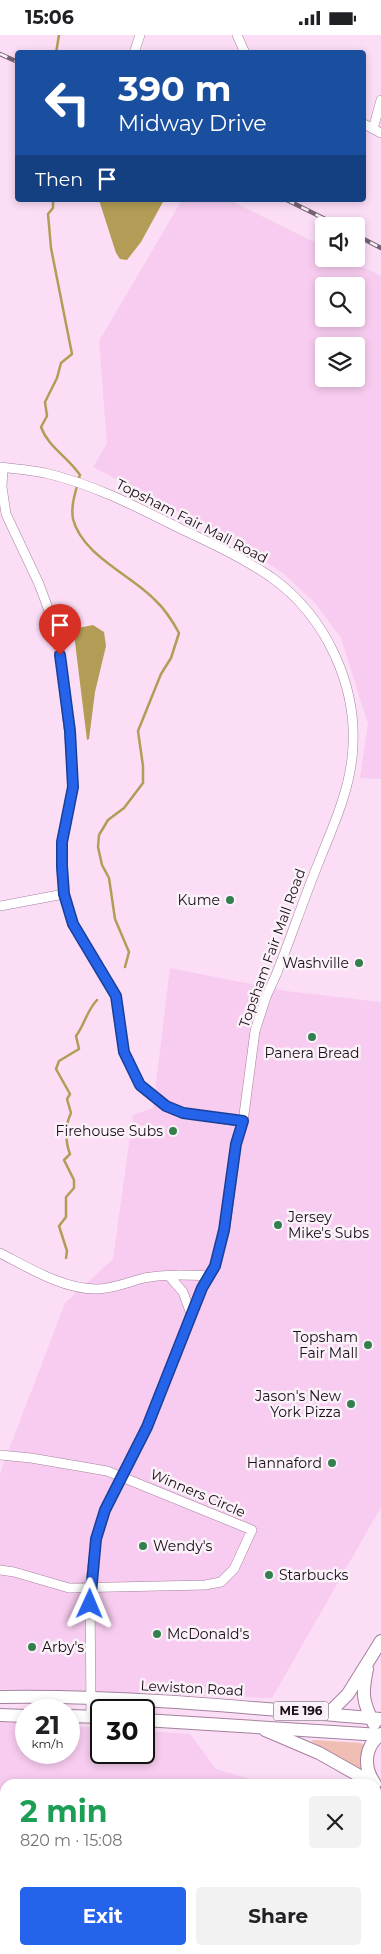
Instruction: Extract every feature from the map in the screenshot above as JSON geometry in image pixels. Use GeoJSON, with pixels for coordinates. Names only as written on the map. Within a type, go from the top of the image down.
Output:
{"type":"FeatureCollection","features":[{"type":"Feature","properties":{"kind":"highway"},"geometry":{"type":"LineString","coordinates":[[328,1714],[341,1703],[367,1666],[381,1641]]}},
{"type":"Feature","properties":{"kind":"highway"},"geometry":{"type":"LineString","coordinates":[[367,1666],[363,1695],[364,1703],[376,1719],[381,1735],[370,1745],[366,1760],[367,1771],[372,1779]]}},
{"type":"Feature","properties":{"kind":"highway","name":"Lewiston Road"},"geometry":{"type":"LineString","coordinates":[[0,1697],[91,1698],[231,1705],[376,1719]]}},
{"type":"Feature","properties":{"kind":"highway"},"geometry":{"type":"LineString","coordinates":[[0,1715],[15,1716]]}},
{"type":"Feature","properties":{"kind":"highway","name":"ME 196"},"geometry":{"type":"LineString","coordinates":[[155,1720],[381,1735]]}},
{"type":"Feature","properties":{"kind":"highway"},"geometry":{"type":"LineString","coordinates":[[253,1725],[319,1753],[366,1779]]}},
{"type":"Feature","properties":{"kind":"street"},"geometry":{"type":"LineString","coordinates":[[135,50],[140,35]]}},
{"type":"Feature","properties":{"kind":"street"},"geometry":{"type":"LineString","coordinates":[[236,35],[244,50]]}},
{"type":"Feature","properties":{"kind":"street"},"geometry":{"type":"LineString","coordinates":[[377,131],[381,100]]}},
{"type":"Feature","properties":{"kind":"street"},"geometry":{"type":"LineString","coordinates":[[2,467],[2,487],[6,514],[39,584],[55,627],[60,655],[70,731],[73,787],[62,842],[64,894],[80,938],[116,996],[124,1052],[140,1085],[166,1106],[183,1113],[243,1121]]}},
{"type":"Feature","properties":{"kind":"street","name":"Topsham Fair Mall Road"},"geometry":{"type":"LineString","coordinates":[[2,467],[43,473],[110,494],[203,539],[271,577],[292,595],[321,629],[334,652],[348,690],[353,721],[352,758],[343,800],[266,997],[255,1031],[243,1121],[236,1144],[224,1230],[215,1266],[191,1313],[147,1427],[102,1520],[96,1539],[90,1587],[91,1698]]}},
{"type":"Feature","properties":{"kind":"street"},"geometry":{"type":"LineString","coordinates":[[0,907],[64,894]]}},
{"type":"Feature","properties":{"kind":"street"},"geometry":{"type":"LineString","coordinates":[[0,1253],[39,1273],[74,1286],[91,1289],[118,1287],[146,1278],[209,1276]]}},
{"type":"Feature","properties":{"kind":"street"},"geometry":{"type":"LineString","coordinates":[[170,1277],[183,1292],[191,1313]]}},
{"type":"Feature","properties":{"kind":"street"},"geometry":{"type":"LineString","coordinates":[[0,1455],[31,1458],[107,1471],[122,1477]]}},
{"type":"Feature","properties":{"kind":"street","name":"Winners Circle"},"geometry":{"type":"LineString","coordinates":[[90,1587],[205,1585],[221,1582],[234,1569],[252,1530],[122,1477]]}},
{"type":"Feature","properties":{"kind":"street"},"geometry":{"type":"LineString","coordinates":[[0,1570],[14,1572],[69,1588],[90,1587]]}},
{"type":"Feature","properties":{"kind":"shaded area"},"geometry":{"type":"Polygon","coordinates":[[[100,202],[163,202],[141,242],[127,260],[120,259],[116,253],[100,202]]]}},
{"type":"Feature","properties":{"kind":"shaded area"},"geometry":{"type":"Polygon","coordinates":[[[181,202],[233,202],[315,243],[315,267],[362,267],[381,276],[381,779],[360,778],[368,724],[341,638],[316,604],[284,574],[240,545],[93,467],[107,443],[99,341],[181,202]]]}},
{"type":"Feature","properties":{"kind":"shaded area"},"geometry":{"type":"Polygon","coordinates":[[[93,625],[104,632],[106,646],[95,692],[89,739],[87,740],[74,634],[78,628],[93,625]]]}},
{"type":"Feature","properties":{"kind":"shaded area","name":"Topsham Fair Mall"},"geometry":{"type":"Polygon","coordinates":[[[170,968],[286,991],[381,1002],[381,1507],[272,1698],[0,1689],[0,1473],[65,1303],[113,1259],[133,1115],[153,1108],[170,968]]]}},
{"type":"Feature","properties":{"kind":"shaded area"},"geometry":{"type":"Polygon","coordinates":[[[0,1722],[15,1723],[15,1764],[80,1764],[80,1727],[90,1727],[90,1764],[155,1764],[155,1732],[190,1734],[216,1769],[250,1779],[0,1779],[0,1722]]]}},
{"type":"Feature","properties":{"kind":"shaded area"},"geometry":{"type":"Polygon","coordinates":[[[311,1741],[361,1743],[363,1745],[362,1770],[311,1741]]]}},
{"type":"Feature","properties":{"kind":"waterway"},"geometry":{"type":"LineString","coordinates":[[56,50],[59,35]]}},
{"type":"Feature","properties":{"kind":"waterway"},"geometry":{"type":"LineString","coordinates":[[53,202],[53,208],[48,214],[51,248],[72,354],[61,363],[57,378],[45,402],[47,416],[41,427],[48,440],[80,475],[78,480]]}},
{"type":"Feature","properties":{"kind":"waterway"},"geometry":{"type":"LineString","coordinates":[[77,486],[72,511],[78,532],[97,554],[158,603],[179,633],[171,658],[161,674],[138,731],[143,766],[143,783],[124,808],[108,820],[99,835],[98,847],[102,865],[109,878],[115,919],[129,952],[125,967]]}},
{"type":"Feature","properties":{"kind":"waterway"},"geometry":{"type":"LineString","coordinates":[[66,1258],[67,1251],[59,1226],[66,1217],[66,1197],[74,1188],[74,1180],[64,1160],[70,1154],[66,1133],[71,1113],[67,1099],[70,1094],[56,1069],[59,1061],[79,1049],[76,1036],[90,1009],[97,1000]]}},
{"type":"Feature","properties":{"kind":"railway"},"geometry":{"type":"LineString","coordinates":[[0,54],[15,61]]}},
{"type":"Feature","properties":{"kind":"railway"},"geometry":{"type":"LineString","coordinates":[[291,202],[321,217]]}},
{"type":"Feature","properties":{"kind":"railway"},"geometry":{"type":"LineString","coordinates":[[365,240],[381,248]]}},
{"type":"Feature","properties":{"kind":"place","name":"Kume"},"geometry":{"type":"Point","coordinates":[230,900]}},
{"type":"Feature","properties":{"kind":"place","name":"Washville"},"geometry":{"type":"Point","coordinates":[359,963]}},
{"type":"Feature","properties":{"kind":"place","name":"Panera Bread"},"geometry":{"type":"Point","coordinates":[312,1037]}},
{"type":"Feature","properties":{"kind":"place","name":"Firehouse Subs"},"geometry":{"type":"Point","coordinates":[173,1131]}},
{"type":"Feature","properties":{"kind":"place","name":"Jersey Mike's Subs"},"geometry":{"type":"Point","coordinates":[278,1225]}},
{"type":"Feature","properties":{"kind":"place","name":"Topsham Fair Mall"},"geometry":{"type":"Point","coordinates":[368,1345]}},
{"type":"Feature","properties":{"kind":"place","name":"Jason's New York Pizza"},"geometry":{"type":"Point","coordinates":[351,1404]}},
{"type":"Feature","properties":{"kind":"place","name":"Hannaford"},"geometry":{"type":"Point","coordinates":[332,1463]}},
{"type":"Feature","properties":{"kind":"place","name":"Wendy's"},"geometry":{"type":"Point","coordinates":[143,1546]}},
{"type":"Feature","properties":{"kind":"place","name":"Starbucks"},"geometry":{"type":"Point","coordinates":[269,1575]}},
{"type":"Feature","properties":{"kind":"place","name":"McDonald's"},"geometry":{"type":"Point","coordinates":[157,1634]}},
{"type":"Feature","properties":{"kind":"place","name":"Arby's"},"geometry":{"type":"Point","coordinates":[32,1647]}},
{"type":"Feature","properties":{"kind":"route"},"geometry":{"type":"LineString","coordinates":[[60,655],[70,731],[73,787],[62,842],[62,866],[64,894],[73,924],[116,996],[122,1027],[124,1052],[130,1068],[140,1085],[166,1106],[183,1113],[243,1121],[236,1144],[229,1181],[224,1230],[215,1266],[202,1288],[183,1332],[147,1427],[105,1510],[96,1539],[90,1587],[90,1604]]}}]}
